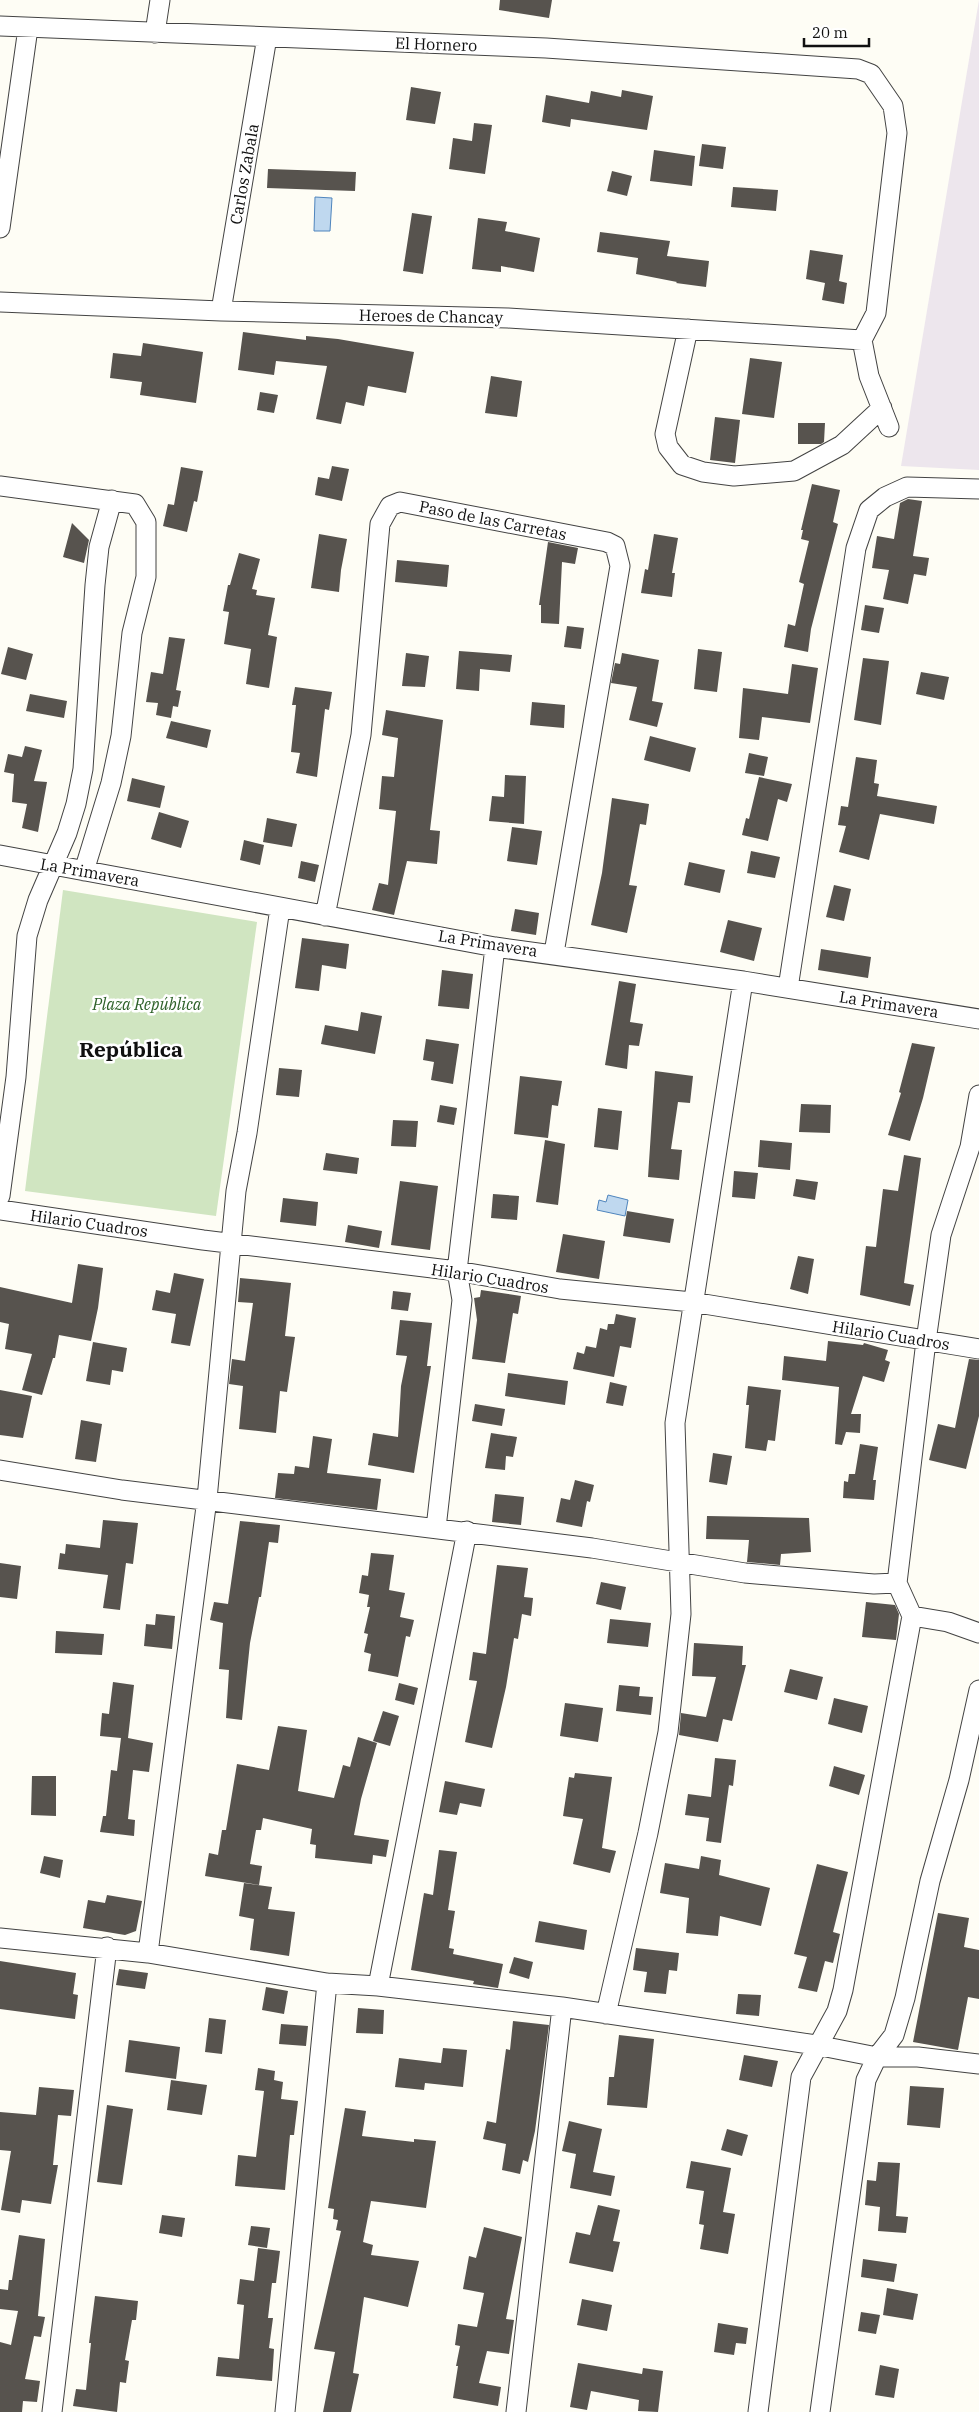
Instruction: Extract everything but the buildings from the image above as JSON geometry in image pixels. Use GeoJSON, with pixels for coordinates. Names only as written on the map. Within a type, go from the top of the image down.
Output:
{"type":"FeatureCollection","features":[{"type":"Feature","properties":{"kind":"street"},"geometry":{"type":"LineString","coordinates":[[155,33],[160,0]]}},
{"type":"Feature","properties":{"kind":"street","name":"El Hornero"},"geometry":{"type":"LineString","coordinates":[[0,26],[546,48],[858,69],[871,74],[893,106],[897,133],[876,313],[862,340]]}},
{"type":"Feature","properties":{"kind":"street"},"geometry":{"type":"LineString","coordinates":[[0,228],[28,28]]}},
{"type":"Feature","properties":{"kind":"street","name":"Carlos Zabala"},"geometry":{"type":"LineString","coordinates":[[221,311],[267,37]]}},
{"type":"Feature","properties":{"kind":"street","name":"Heroes de Chancay"},"geometry":{"type":"LineString","coordinates":[[0,302],[221,311],[508,318],[862,340]]}},
{"type":"Feature","properties":{"kind":"street"},"geometry":{"type":"LineString","coordinates":[[688,329],[665,434],[668,447],[682,465],[703,472],[734,476],[794,472],[842,446],[882,408]]}},
{"type":"Feature","properties":{"kind":"street"},"geometry":{"type":"LineString","coordinates":[[862,340],[869,376],[889,427]]}},
{"type":"Feature","properties":{"kind":"street"},"geometry":{"type":"LineString","coordinates":[[0,486],[135,504],[146,522],[146,577],[132,632],[121,736],[111,782],[84,871]]}},
{"type":"Feature","properties":{"kind":"street"},"geometry":{"type":"LineString","coordinates":[[788,988],[856,548],[870,510],[885,497],[907,487],[979,489]]}},
{"type":"Feature","properties":{"kind":"street"},"geometry":{"type":"LineString","coordinates":[[0,1196],[16,1077],[26,936],[38,900],[54,866],[76,804],[83,769],[99,547],[112,500]]}},
{"type":"Feature","properties":{"kind":"street","name":"Paso de las Carretas"},"geometry":{"type":"LineString","coordinates":[[325,916],[360,735],[380,524],[390,506],[400,502],[606,542],[615,546],[620,566],[554,953]]}},
{"type":"Feature","properties":{"kind":"street","name":"La Primavera"},"geometry":{"type":"LineString","coordinates":[[0,855],[496,947],[554,953],[743,981],[979,1019]]}},
{"type":"Feature","properties":{"kind":"street"},"geometry":{"type":"LineString","coordinates":[[148,1953],[207,1499],[236,1191],[247,1133],[280,908]]}},
{"type":"Feature","properties":{"kind":"street"},"geometry":{"type":"LineString","coordinates":[[436,1528],[462,1300],[457,1271],[496,947]]}},
{"type":"Feature","properties":{"kind":"street"},"geometry":{"type":"LineString","coordinates":[[606,2014],[648,1833],[668,1732],[681,1614],[675,1423],[692,1302],[743,981]]}},
{"type":"Feature","properties":{"kind":"street"},"geometry":{"type":"LineString","coordinates":[[758,2412],[801,2077],[816,2045],[836,2011],[843,1990],[912,1616],[897,1582],[926,1341],[942,1234],[970,1147],[979,1095]]}},
{"type":"Feature","properties":{"kind":"street","name":"Hilario Cuadros"},"geometry":{"type":"LineString","coordinates":[[0,1210],[231,1244],[457,1271],[560,1289],[692,1302],[979,1349]]}},
{"type":"Feature","properties":{"kind":"street"},"geometry":{"type":"LineString","coordinates":[[0,1470],[122,1490],[467,1531],[745,1573],[874,1584],[897,1582]]}},
{"type":"Feature","properties":{"kind":"street"},"geometry":{"type":"LineString","coordinates":[[378,1986],[467,1531]]}},
{"type":"Feature","properties":{"kind":"street"},"geometry":{"type":"LineString","coordinates":[[912,1616],[948,1622],[979,1633]]}},
{"type":"Feature","properties":{"kind":"street"},"geometry":{"type":"LineString","coordinates":[[820,2412],[866,2080],[877,2057],[894,2035],[905,1998],[930,1880],[959,1780],[979,1690]]}},
{"type":"Feature","properties":{"kind":"street"},"geometry":{"type":"LineString","coordinates":[[0,1938],[107,1947],[327,1983],[378,1986],[562,2006],[816,2045],[877,2057],[918,2057],[979,2064]]}},
{"type":"Feature","properties":{"kind":"street"},"geometry":{"type":"LineString","coordinates":[[52,2412],[107,1947]]}},
{"type":"Feature","properties":{"kind":"street"},"geometry":{"type":"LineString","coordinates":[[285,2412],[327,1983]]}},
{"type":"Feature","properties":{"kind":"street"},"geometry":{"type":"LineString","coordinates":[[516,2412],[562,2006]]}},
{"type":"Feature","properties":{"kind":"shaded area"},"geometry":{"type":"Polygon","coordinates":[[[979,0],[979,470],[901,466],[979,0]]]}},
{"type":"Feature","properties":{"kind":"green space","name":"Plaza República"},"geometry":{"type":"Polygon","coordinates":[[[63,890],[257,922],[216,1216],[25,1191],[63,890]]]}},
{"type":"Feature","properties":{"kind":"water"},"geometry":{"type":"Polygon","coordinates":[[[315,197],[332,198],[330,231],[314,231],[315,197]]]}},
{"type":"Feature","properties":{"kind":"water"},"geometry":{"type":"Polygon","coordinates":[[[608,1195],[628,1200],[625,1216],[597,1210],[599,1200],[606,1202],[608,1195]]]}},
{"type":"Feature","properties":{"kind":"district","name":"República"},"geometry":{"type":"Point","coordinates":[131,1050]}}]}
